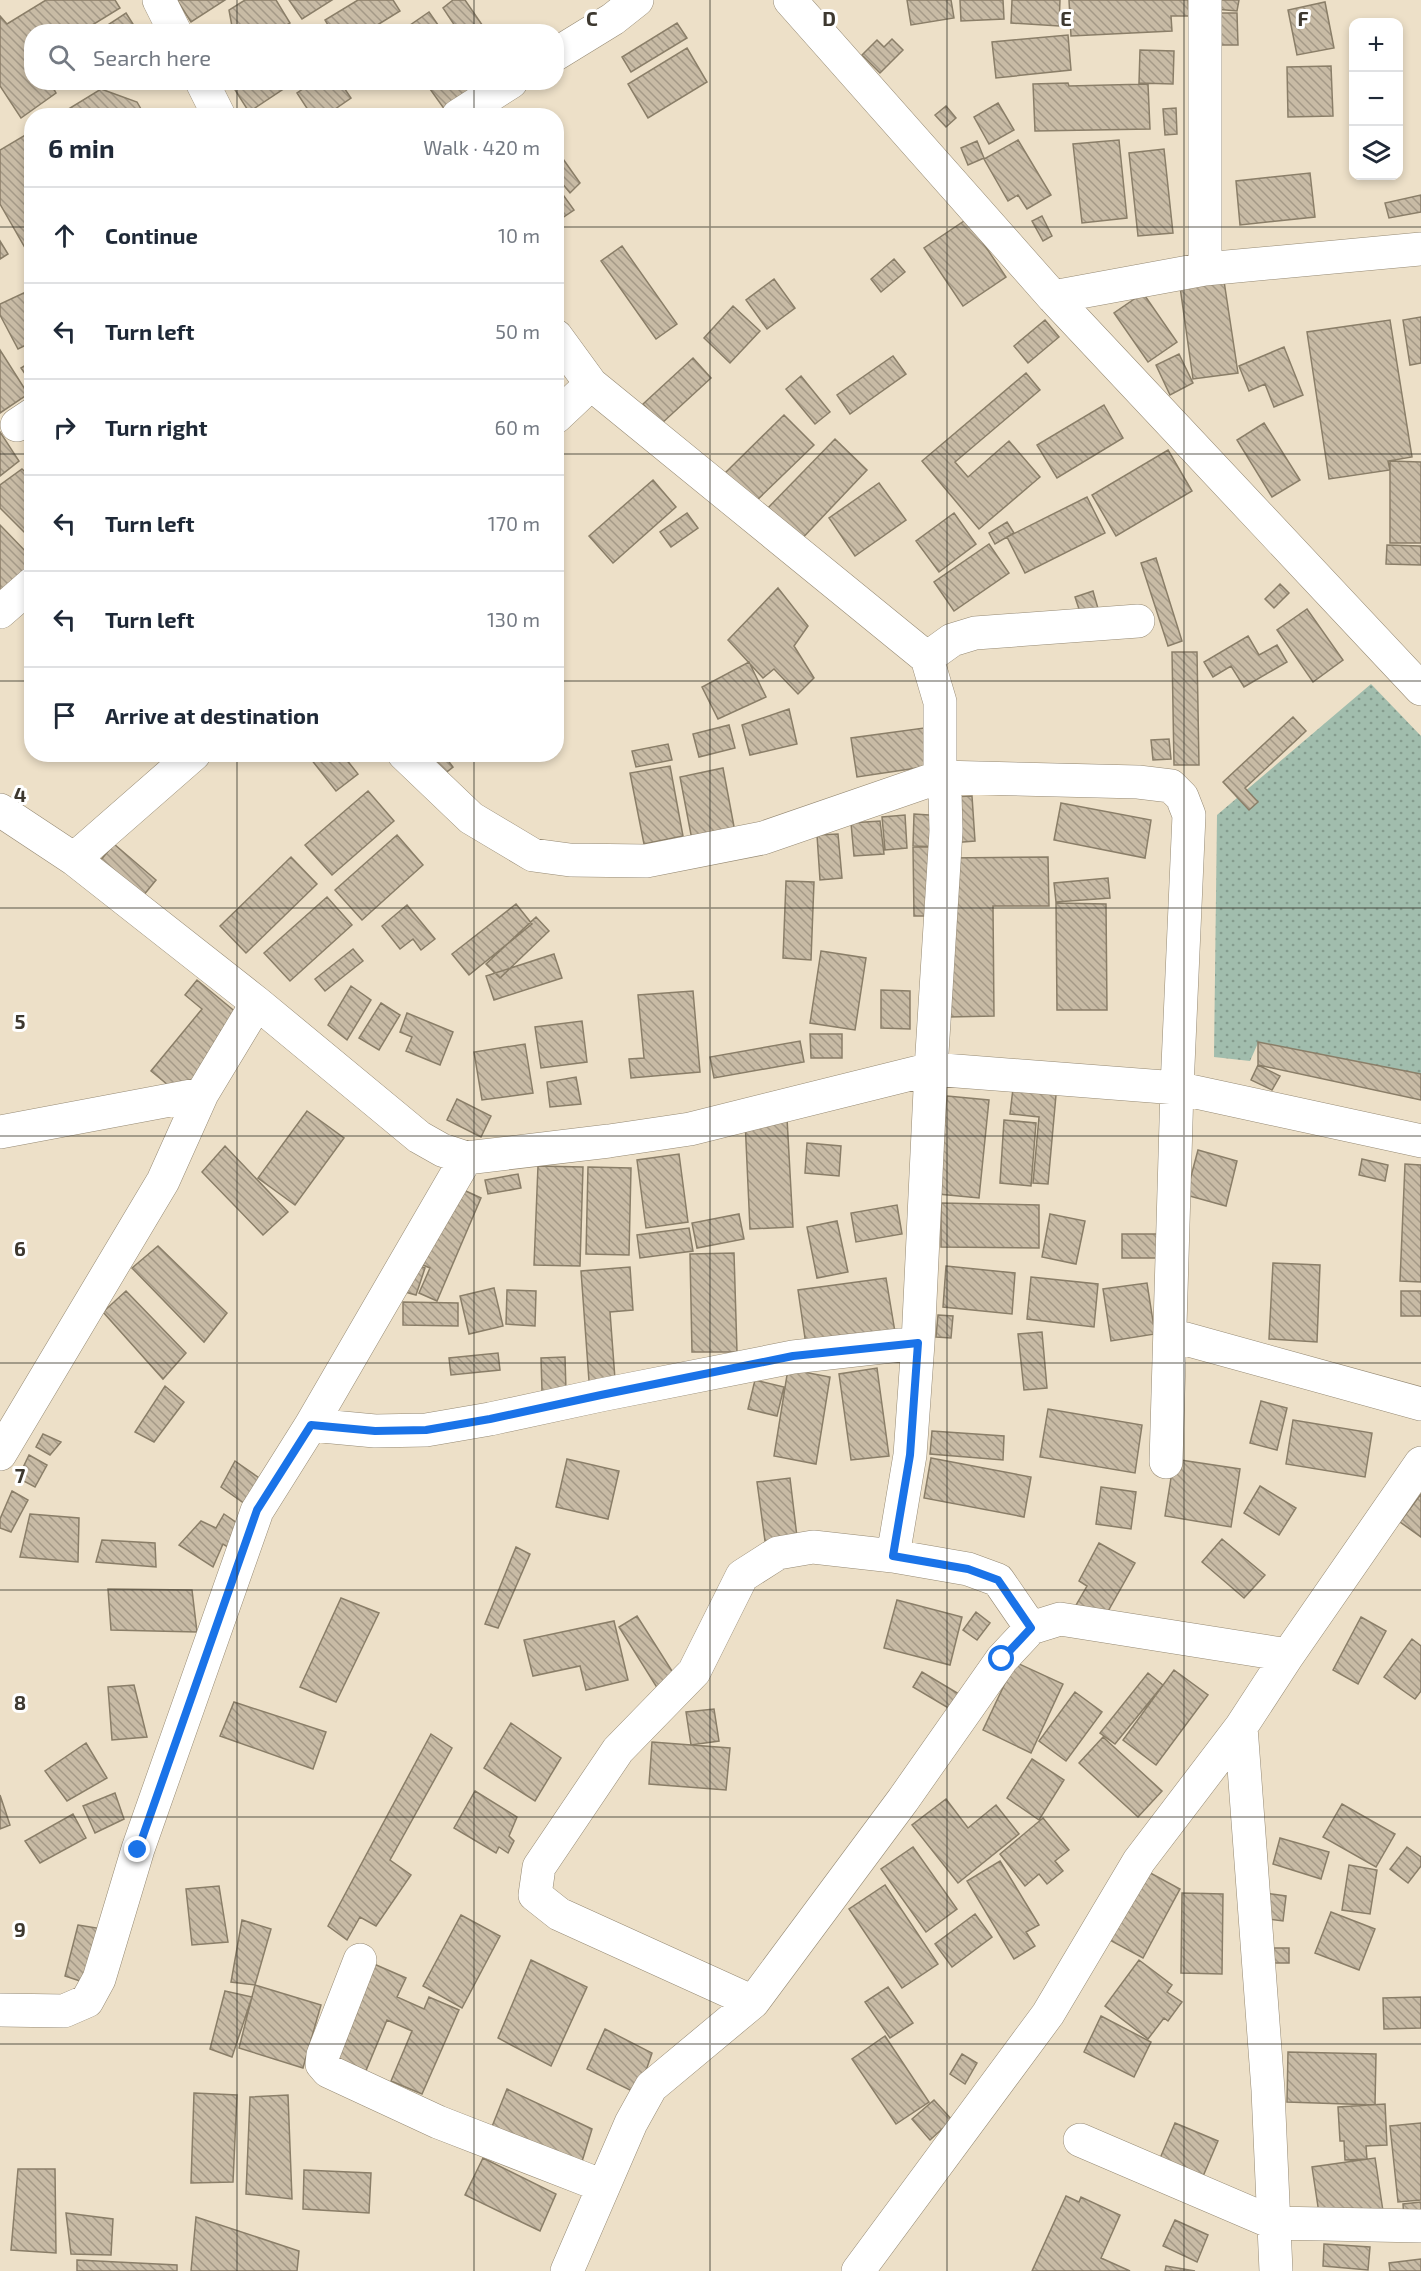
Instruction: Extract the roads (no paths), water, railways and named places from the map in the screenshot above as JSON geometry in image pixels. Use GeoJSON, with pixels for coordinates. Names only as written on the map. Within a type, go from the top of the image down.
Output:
{"type":"FeatureCollection","features":[{"type":"Feature","properties":{"kind":"street"},"geometry":{"type":"LineString","coordinates":[[159,0],[172,24]]}},
{"type":"Feature","properties":{"kind":"street"},"geometry":{"type":"LineString","coordinates":[[564,49],[613,19],[637,0]]}},
{"type":"Feature","properties":{"kind":"street"},"geometry":{"type":"LineString","coordinates":[[790,0],[1053,297],[1421,689]]}},
{"type":"Feature","properties":{"kind":"street"},"geometry":{"type":"LineString","coordinates":[[1205,0],[1205,269]]}},
{"type":"Feature","properties":{"kind":"street"},"geometry":{"type":"LineString","coordinates":[[206,90],[215,108]]}},
{"type":"Feature","properties":{"kind":"street"},"geometry":{"type":"LineString","coordinates":[[470,108],[499,90]]}},
{"type":"Feature","properties":{"kind":"street"},"geometry":{"type":"LineString","coordinates":[[1053,297],[1205,269],[1421,249]]}},
{"type":"Feature","properties":{"kind":"street"},"geometry":{"type":"LineString","coordinates":[[564,347],[591,384],[927,658],[940,702],[940,777],[945,793],[946,831],[918,1343],[910,1455],[893,1556]]}},
{"type":"Feature","properties":{"kind":"street"},"geometry":{"type":"LineString","coordinates":[[564,409],[591,384]]}},
{"type":"Feature","properties":{"kind":"street"},"geometry":{"type":"LineString","coordinates":[[0,612],[24,591]]}},
{"type":"Feature","properties":{"kind":"street"},"geometry":{"type":"LineString","coordinates":[[927,658],[952,640],[975,633],[1138,621]]}},
{"type":"Feature","properties":{"kind":"street"},"geometry":{"type":"LineString","coordinates":[[74,859],[185,762]]}},
{"type":"Feature","properties":{"kind":"street"},"geometry":{"type":"LineString","coordinates":[[412,762],[471,818],[533,855],[570,860],[646,861],[762,838],[940,777],[1138,782],[1171,786],[1182,797],[1189,816],[1189,832],[1177,1088],[1166,1462]]}},
{"type":"Feature","properties":{"kind":"street"},"geometry":{"type":"LineString","coordinates":[[0,810],[74,859],[257,1003],[419,1137],[442,1150],[466,1158],[690,1129],[932,1069],[1177,1088],[1421,1141]]}},
{"type":"Feature","properties":{"kind":"street"},"geometry":{"type":"LineString","coordinates":[[0,1454],[163,1181],[202,1094],[257,1003]]}},
{"type":"Feature","properties":{"kind":"street"},"geometry":{"type":"LineString","coordinates":[[0,1132],[202,1094]]}},
{"type":"Feature","properties":{"kind":"street"},"geometry":{"type":"LineString","coordinates":[[0,2010],[64,2011],[87,2001],[99,1979],[138,1850],[257,1510],[311,1425],[466,1158]]}},
{"type":"Feature","properties":{"kind":"street"},"geometry":{"type":"LineString","coordinates":[[1171,1335],[1421,1404]]}},
{"type":"Feature","properties":{"kind":"street"},"geometry":{"type":"LineString","coordinates":[[311,1425],[375,1431],[426,1430],[490,1419],[793,1356],[918,1343]]}},
{"type":"Feature","properties":{"kind":"street"},"geometry":{"type":"LineString","coordinates":[[858,2271],[1048,2014],[1139,1861],[1241,1727],[1421,1463]]}},
{"type":"Feature","properties":{"kind":"street"},"geometry":{"type":"LineString","coordinates":[[753,2002],[559,1914],[535,1895],[539,1867],[618,1750],[694,1672],[742,1576],[778,1553],[813,1547],[893,1556],[968,1569],[998,1580],[1031,1628]]}},
{"type":"Feature","properties":{"kind":"street"},"geometry":{"type":"LineString","coordinates":[[567,2271],[631,2123],[651,2087],[753,2002],[903,1800],[1002,1659],[1031,1628],[1060,1619],[1288,1655]]}},
{"type":"Feature","properties":{"kind":"street"},"geometry":{"type":"LineString","coordinates":[[1241,1727],[1268,2090],[1276,2271]]}},
{"type":"Feature","properties":{"kind":"street"},"geometry":{"type":"LineString","coordinates":[[360,1960],[323,2055],[322,2064],[328,2070],[438,2122],[603,2186]]}},
{"type":"Feature","properties":{"kind":"street"},"geometry":{"type":"LineString","coordinates":[[1080,2140],[1274,2223],[1421,2226]]}}]}
